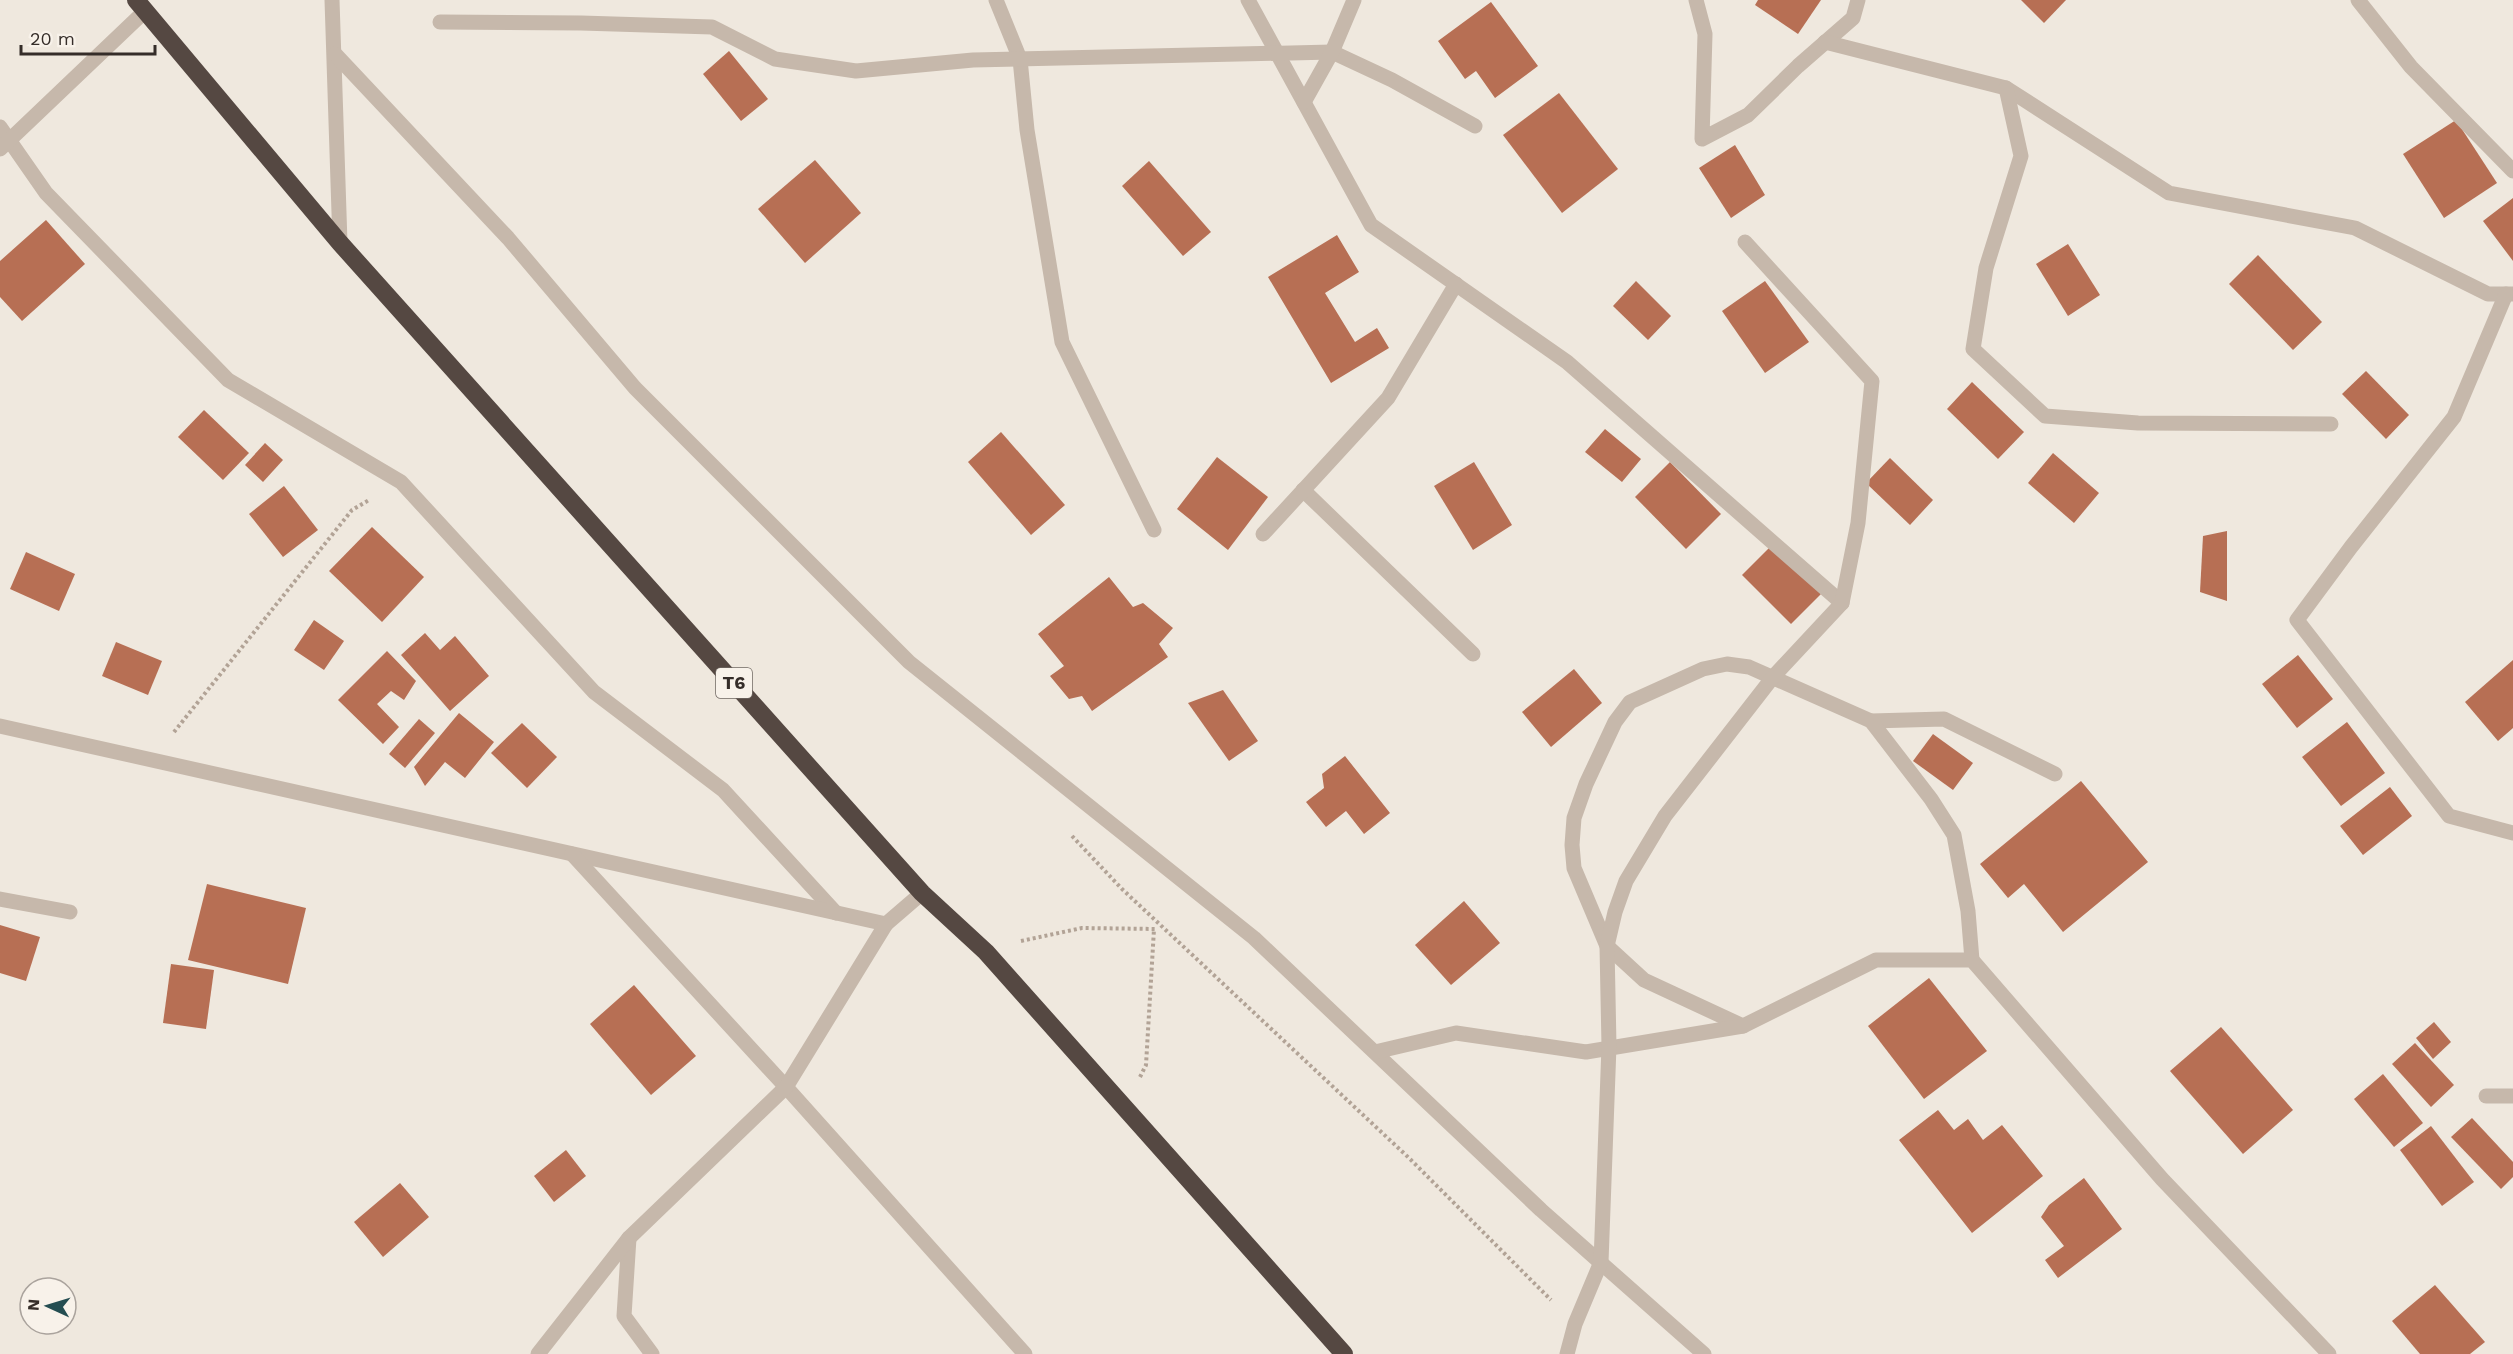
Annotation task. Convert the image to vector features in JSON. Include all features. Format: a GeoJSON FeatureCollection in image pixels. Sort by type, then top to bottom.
{"type":"FeatureCollection","features":[{"type":"Feature","properties":{"kind":"highway","name":"T6"},"geometry":{"type":"LineString","coordinates":[[140,5],[340,243],[922,892],[986,952],[1344,1354]]}},
{"type":"Feature","properties":{"kind":"street"},"geometry":{"type":"LineString","coordinates":[[332,0],[340,243]]}},
{"type":"Feature","properties":{"kind":"street"},"geometry":{"type":"LineString","coordinates":[[996,0],[1020,59],[1027,130],[1062,342],[1154,530]]}},
{"type":"Feature","properties":{"kind":"street"},"geometry":{"type":"LineString","coordinates":[[1248,0],[1371,225],[1567,362],[1842,603]]}},
{"type":"Feature","properties":{"kind":"street"},"geometry":{"type":"LineString","coordinates":[[1304,102],[1332,52],[1354,0]]}},
{"type":"Feature","properties":{"kind":"street"},"geometry":{"type":"LineString","coordinates":[[1696,0],[1705,34],[1702,139],[1748,115],[1853,18],[1858,0]]}},
{"type":"Feature","properties":{"kind":"street"},"geometry":{"type":"LineString","coordinates":[[2358,0],[2411,68],[2513,171]]}},
{"type":"Feature","properties":{"kind":"street"},"geometry":{"type":"LineString","coordinates":[[5,145],[140,5]]}},
{"type":"Feature","properties":{"kind":"street"},"geometry":{"type":"LineString","coordinates":[[440,22],[712,27],[775,59],[856,71],[1020,59],[1332,52],[1392,80],[1475,126]]}},
{"type":"Feature","properties":{"kind":"street"},"geometry":{"type":"LineString","coordinates":[[1825,42],[2006,88],[2169,193],[2355,228],[2488,294],[2509,294],[2454,417],[2351,547],[2297,620],[2449,816],[2513,833]]}},
{"type":"Feature","properties":{"kind":"street"},"geometry":{"type":"LineString","coordinates":[[335,54],[508,238],[635,388],[909,662],[1254,938],[1541,1209],[1704,1354]]}},
{"type":"Feature","properties":{"kind":"street"},"geometry":{"type":"LineString","coordinates":[[2006,88],[2021,156],[1986,268],[1973,349],[2045,416],[2138,423],[2331,424]]}},
{"type":"Feature","properties":{"kind":"street"},"geometry":{"type":"LineString","coordinates":[[0,127],[5,145],[45,193],[228,380],[401,482],[594,692],[723,790],[837,913]]}},
{"type":"Feature","properties":{"kind":"street"},"geometry":{"type":"LineString","coordinates":[[1567,1354],[1575,1324],[1601,1262],[1609,1046],[1607,946],[1626,881],[1665,816],[1773,677],[1842,603],[1858,523],[1872,381],[1745,242]]}},
{"type":"Feature","properties":{"kind":"street"},"geometry":{"type":"LineString","coordinates":[[1263,534],[1388,398],[1455,284]]}},
{"type":"Feature","properties":{"kind":"street"},"geometry":{"type":"LineString","coordinates":[[1303,490],[1473,654]]}},
{"type":"Feature","properties":{"kind":"street"},"geometry":{"type":"LineString","coordinates":[[1743,1026],[1644,980],[1607,946],[1574,868],[1572,845],[1574,818],[1586,784],[1615,722],[1630,702],[1703,669],[1738,665],[1773,677],[1871,720],[1944,719],[2055,774]]}},
{"type":"Feature","properties":{"kind":"street"},"geometry":{"type":"LineString","coordinates":[[1871,720],[1931,799],[1954,835],[1968,911],[1972,960],[2162,1179],[2329,1354]]}},
{"type":"Feature","properties":{"kind":"street"},"geometry":{"type":"LineString","coordinates":[[0,726],[886,924]]}},
{"type":"Feature","properties":{"kind":"street"},"geometry":{"type":"LineString","coordinates":[[572,854],[786,1087],[1024,1354]]}},
{"type":"Feature","properties":{"kind":"street"},"geometry":{"type":"LineString","coordinates":[[538,1354],[629,1238],[786,1087],[886,924],[922,892]]}},
{"type":"Feature","properties":{"kind":"street"},"geometry":{"type":"LineString","coordinates":[[0,899],[70,912]]}},
{"type":"Feature","properties":{"kind":"street"},"geometry":{"type":"LineString","coordinates":[[1375,1052],[1456,1033],[1586,1052],[1609,1046],[1743,1026],[1876,960],[1972,960]]}},
{"type":"Feature","properties":{"kind":"street"},"geometry":{"type":"LineString","coordinates":[[2486,1096],[2513,1096]]}},
{"type":"Feature","properties":{"kind":"street"},"geometry":{"type":"LineString","coordinates":[[629,1238],[624,1316],[652,1354]]}},
{"type":"Feature","properties":{"kind":"path"},"geometry":{"type":"LineString","coordinates":[[166,742],[352,510],[401,482]]}},
{"type":"Feature","properties":{"kind":"path"},"geometry":{"type":"LineString","coordinates":[[1064,828],[1122,889],[1408,1158],[1575,1324]]}},
{"type":"Feature","properties":{"kind":"path"},"geometry":{"type":"LineString","coordinates":[[986,952],[1036,937],[1082,928],[1155,929],[1162,927]]}},
{"type":"Feature","properties":{"kind":"path"},"geometry":{"type":"LineString","coordinates":[[1125,1106],[1146,1065],[1155,929]]}},
{"type":"Feature","properties":{"kind":"building"},"geometry":{"type":"Polygon","coordinates":[[[1758,0],[1821,0],[1798,34],[1755,5],[1758,0]]]}},
{"type":"Feature","properties":{"kind":"building"},"geometry":{"type":"Polygon","coordinates":[[[2021,0],[2066,0],[2044,23],[2021,0]]]}},
{"type":"Feature","properties":{"kind":"building"},"geometry":{"type":"Polygon","coordinates":[[[1491,2],[1538,66],[1495,98],[1476,71],[1465,79],[1438,41],[1491,2]]]}},
{"type":"Feature","properties":{"kind":"building"},"geometry":{"type":"Polygon","coordinates":[[[729,51],[768,99],[741,121],[703,74],[729,51]]]}},
{"type":"Feature","properties":{"kind":"building"},"geometry":{"type":"Polygon","coordinates":[[[1559,93],[1618,169],[1562,213],[1503,135],[1559,93]]]}},
{"type":"Feature","properties":{"kind":"building"},"geometry":{"type":"Polygon","coordinates":[[[2456,120],[2497,183],[2444,218],[2403,154],[2456,120]]]}},
{"type":"Feature","properties":{"kind":"building"},"geometry":{"type":"Polygon","coordinates":[[[1735,145],[1765,195],[1731,218],[1699,168],[1735,145]]]}},
{"type":"Feature","properties":{"kind":"building"},"geometry":{"type":"Polygon","coordinates":[[[815,160],[861,213],[805,263],[758,209],[815,160]]]}},
{"type":"Feature","properties":{"kind":"building"},"geometry":{"type":"Polygon","coordinates":[[[1149,161],[1211,232],[1183,256],[1122,186],[1149,161]]]}},
{"type":"Feature","properties":{"kind":"building"},"geometry":{"type":"Polygon","coordinates":[[[2513,198],[2513,261],[2483,221],[2513,198]]]}},
{"type":"Feature","properties":{"kind":"building"},"geometry":{"type":"Polygon","coordinates":[[[46,220],[85,264],[22,321],[0,297],[0,261],[46,220]]]}},
{"type":"Feature","properties":{"kind":"building"},"geometry":{"type":"Polygon","coordinates":[[[1337,235],[1359,272],[1325,293],[1355,342],[1377,328],[1389,348],[1331,383],[1268,277],[1337,235]]]}},
{"type":"Feature","properties":{"kind":"building"},"geometry":{"type":"Polygon","coordinates":[[[2068,244],[2100,295],[2068,316],[2036,264],[2068,244]]]}},
{"type":"Feature","properties":{"kind":"building"},"geometry":{"type":"Polygon","coordinates":[[[2258,255],[2322,322],[2293,350],[2229,284],[2258,255]]]}},
{"type":"Feature","properties":{"kind":"building"},"geometry":{"type":"Polygon","coordinates":[[[1636,281],[1671,316],[1648,340],[1613,306],[1636,281]]]}},
{"type":"Feature","properties":{"kind":"building"},"geometry":{"type":"Polygon","coordinates":[[[1765,281],[1809,342],[1765,373],[1722,311],[1765,281]]]}},
{"type":"Feature","properties":{"kind":"building"},"geometry":{"type":"Polygon","coordinates":[[[2366,371],[2409,415],[2386,439],[2342,394],[2366,371]]]}},
{"type":"Feature","properties":{"kind":"building"},"geometry":{"type":"Polygon","coordinates":[[[1972,382],[2024,432],[1998,459],[1947,409],[1972,382]]]}},
{"type":"Feature","properties":{"kind":"building"},"geometry":{"type":"Polygon","coordinates":[[[204,410],[249,453],[223,480],[178,437],[204,410]]]}},
{"type":"Feature","properties":{"kind":"building"},"geometry":{"type":"Polygon","coordinates":[[[1605,429],[1641,459],[1622,482],[1585,452],[1605,429]]]}},
{"type":"Feature","properties":{"kind":"building"},"geometry":{"type":"Polygon","coordinates":[[[1001,432],[1065,505],[1031,535],[968,462],[1001,432]]]}},
{"type":"Feature","properties":{"kind":"building"},"geometry":{"type":"Polygon","coordinates":[[[265,443],[283,460],[263,482],[245,465],[265,443]]]}},
{"type":"Feature","properties":{"kind":"building"},"geometry":{"type":"Polygon","coordinates":[[[2053,453],[2099,493],[2074,523],[2028,483],[2053,453]]]}},
{"type":"Feature","properties":{"kind":"building"},"geometry":{"type":"Polygon","coordinates":[[[1217,457],[1268,497],[1228,550],[1177,509],[1217,457]]]}},
{"type":"Feature","properties":{"kind":"building"},"geometry":{"type":"Polygon","coordinates":[[[1890,458],[1933,500],[1910,525],[1866,483],[1890,458]]]}},
{"type":"Feature","properties":{"kind":"building"},"geometry":{"type":"Polygon","coordinates":[[[1474,462],[1512,525],[1473,550],[1434,486],[1474,462]]]}},
{"type":"Feature","properties":{"kind":"building"},"geometry":{"type":"Polygon","coordinates":[[[1670,462],[1721,514],[1686,549],[1635,497],[1670,462]]]}},
{"type":"Feature","properties":{"kind":"building"},"geometry":{"type":"Polygon","coordinates":[[[284,486],[318,530],[283,557],[249,514],[284,486]]]}},
{"type":"Feature","properties":{"kind":"building"},"geometry":{"type":"Polygon","coordinates":[[[372,527],[424,577],[382,622],[329,571],[372,527]]]}},
{"type":"Feature","properties":{"kind":"building"},"geometry":{"type":"Polygon","coordinates":[[[2227,531],[2227,601],[2200,592],[2203,536],[2227,531]]]}},
{"type":"Feature","properties":{"kind":"building"},"geometry":{"type":"Polygon","coordinates":[[[1772,545],[1821,594],[1791,624],[1742,575],[1772,545]]]}},
{"type":"Feature","properties":{"kind":"building"},"geometry":{"type":"Polygon","coordinates":[[[26,552],[75,574],[59,611],[10,589],[26,552]]]}},
{"type":"Feature","properties":{"kind":"building"},"geometry":{"type":"Polygon","coordinates":[[[1109,577],[1133,607],[1143,603],[1173,628],[1159,644],[1168,657],[1092,711],[1082,696],[1069,699],[1050,676],[1064,666],[1038,634],[1109,577]]]}},
{"type":"Feature","properties":{"kind":"building"},"geometry":{"type":"Polygon","coordinates":[[[314,620],[344,641],[324,670],[294,650],[314,620]]]}},
{"type":"Feature","properties":{"kind":"building"},"geometry":{"type":"Polygon","coordinates":[[[425,633],[440,650],[455,636],[489,676],[450,711],[401,655],[425,633]]]}},
{"type":"Feature","properties":{"kind":"building"},"geometry":{"type":"Polygon","coordinates":[[[116,642],[162,661],[148,695],[102,676],[116,642]]]}},
{"type":"Feature","properties":{"kind":"building"},"geometry":{"type":"Polygon","coordinates":[[[387,651],[416,681],[404,700],[391,691],[377,704],[399,727],[383,744],[338,700],[387,651]]]}},
{"type":"Feature","properties":{"kind":"building"},"geometry":{"type":"Polygon","coordinates":[[[2298,655],[2333,699],[2297,728],[2262,684],[2298,655]]]}},
{"type":"Feature","properties":{"kind":"building"},"geometry":{"type":"Polygon","coordinates":[[[2513,660],[2513,728],[2498,741],[2465,702],[2513,660]]]}},
{"type":"Feature","properties":{"kind":"building"},"geometry":{"type":"Polygon","coordinates":[[[1574,669],[1602,703],[1551,747],[1522,712],[1574,669]]]}},
{"type":"Feature","properties":{"kind":"building"},"geometry":{"type":"Polygon","coordinates":[[[1223,690],[1258,741],[1229,761],[1188,703],[1223,690]]]}},
{"type":"Feature","properties":{"kind":"building"},"geometry":{"type":"Polygon","coordinates":[[[459,713],[494,742],[465,778],[445,762],[425,786],[414,767],[459,713]]]}},
{"type":"Feature","properties":{"kind":"building"},"geometry":{"type":"Polygon","coordinates":[[[419,719],[435,733],[405,768],[389,754],[419,719]]]}},
{"type":"Feature","properties":{"kind":"building"},"geometry":{"type":"Polygon","coordinates":[[[2347,722],[2385,773],[2341,806],[2302,757],[2347,722]]]}},
{"type":"Feature","properties":{"kind":"building"},"geometry":{"type":"Polygon","coordinates":[[[522,723],[557,757],[527,788],[491,753],[522,723]]]}},
{"type":"Feature","properties":{"kind":"building"},"geometry":{"type":"Polygon","coordinates":[[[1933,734],[1973,763],[1953,790],[1913,761],[1933,734]]]}},
{"type":"Feature","properties":{"kind":"building"},"geometry":{"type":"Polygon","coordinates":[[[1345,756],[1390,813],[1364,834],[1346,811],[1326,827],[1306,802],[1324,788],[1322,774],[1345,756]]]}},
{"type":"Feature","properties":{"kind":"building"},"geometry":{"type":"Polygon","coordinates":[[[2081,781],[2148,862],[2063,932],[2024,884],[2008,898],[1980,864],[2081,781]]]}},
{"type":"Feature","properties":{"kind":"building"},"geometry":{"type":"Polygon","coordinates":[[[2390,787],[2412,816],[2363,855],[2340,826],[2390,787]]]}},
{"type":"Feature","properties":{"kind":"building"},"geometry":{"type":"Polygon","coordinates":[[[207,884],[306,908],[288,984],[188,960],[207,884]]]}},
{"type":"Feature","properties":{"kind":"building"},"geometry":{"type":"Polygon","coordinates":[[[1464,901],[1500,943],[1451,985],[1415,945],[1464,901]]]}},
{"type":"Feature","properties":{"kind":"building"},"geometry":{"type":"Polygon","coordinates":[[[0,925],[40,937],[26,981],[0,973],[0,925]]]}},
{"type":"Feature","properties":{"kind":"building"},"geometry":{"type":"Polygon","coordinates":[[[171,964],[214,970],[206,1029],[163,1023],[171,964]]]}},
{"type":"Feature","properties":{"kind":"building"},"geometry":{"type":"Polygon","coordinates":[[[1929,978],[1987,1051],[1924,1099],[1868,1026],[1929,978]]]}},
{"type":"Feature","properties":{"kind":"building"},"geometry":{"type":"Polygon","coordinates":[[[634,985],[696,1056],[651,1095],[590,1024],[634,985]]]}},
{"type":"Feature","properties":{"kind":"building"},"geometry":{"type":"Polygon","coordinates":[[[2434,1022],[2451,1042],[2433,1059],[2416,1038],[2434,1022]]]}},
{"type":"Feature","properties":{"kind":"building"},"geometry":{"type":"Polygon","coordinates":[[[2221,1027],[2293,1110],[2243,1154],[2170,1071],[2221,1027]]]}},
{"type":"Feature","properties":{"kind":"building"},"geometry":{"type":"Polygon","coordinates":[[[2415,1043],[2454,1085],[2431,1107],[2392,1064],[2415,1043]]]}},
{"type":"Feature","properties":{"kind":"building"},"geometry":{"type":"Polygon","coordinates":[[[2383,1074],[2423,1123],[2394,1147],[2354,1099],[2383,1074]]]}},
{"type":"Feature","properties":{"kind":"building"},"geometry":{"type":"Polygon","coordinates":[[[1938,1110],[1954,1130],[1968,1119],[1983,1140],[2002,1125],[2043,1176],[1972,1233],[1899,1140],[1938,1110]]]}},
{"type":"Feature","properties":{"kind":"building"},"geometry":{"type":"Polygon","coordinates":[[[2472,1118],[2513,1162],[2513,1177],[2501,1189],[2451,1137],[2472,1118]]]}},
{"type":"Feature","properties":{"kind":"building"},"geometry":{"type":"Polygon","coordinates":[[[2431,1126],[2474,1182],[2442,1206],[2400,1150],[2431,1126]]]}},
{"type":"Feature","properties":{"kind":"building"},"geometry":{"type":"Polygon","coordinates":[[[566,1150],[586,1176],[554,1202],[534,1176],[566,1150]]]}},
{"type":"Feature","properties":{"kind":"building"},"geometry":{"type":"Polygon","coordinates":[[[2084,1178],[2122,1229],[2058,1278],[2045,1260],[2064,1246],[2041,1217],[2049,1205],[2084,1178]]]}},
{"type":"Feature","properties":{"kind":"building"},"geometry":{"type":"Polygon","coordinates":[[[400,1183],[429,1217],[383,1257],[354,1222],[400,1183]]]}},
{"type":"Feature","properties":{"kind":"building"},"geometry":{"type":"Polygon","coordinates":[[[2435,1285],[2485,1342],[2470,1354],[2420,1354],[2392,1321],[2435,1285]]]}}]}
